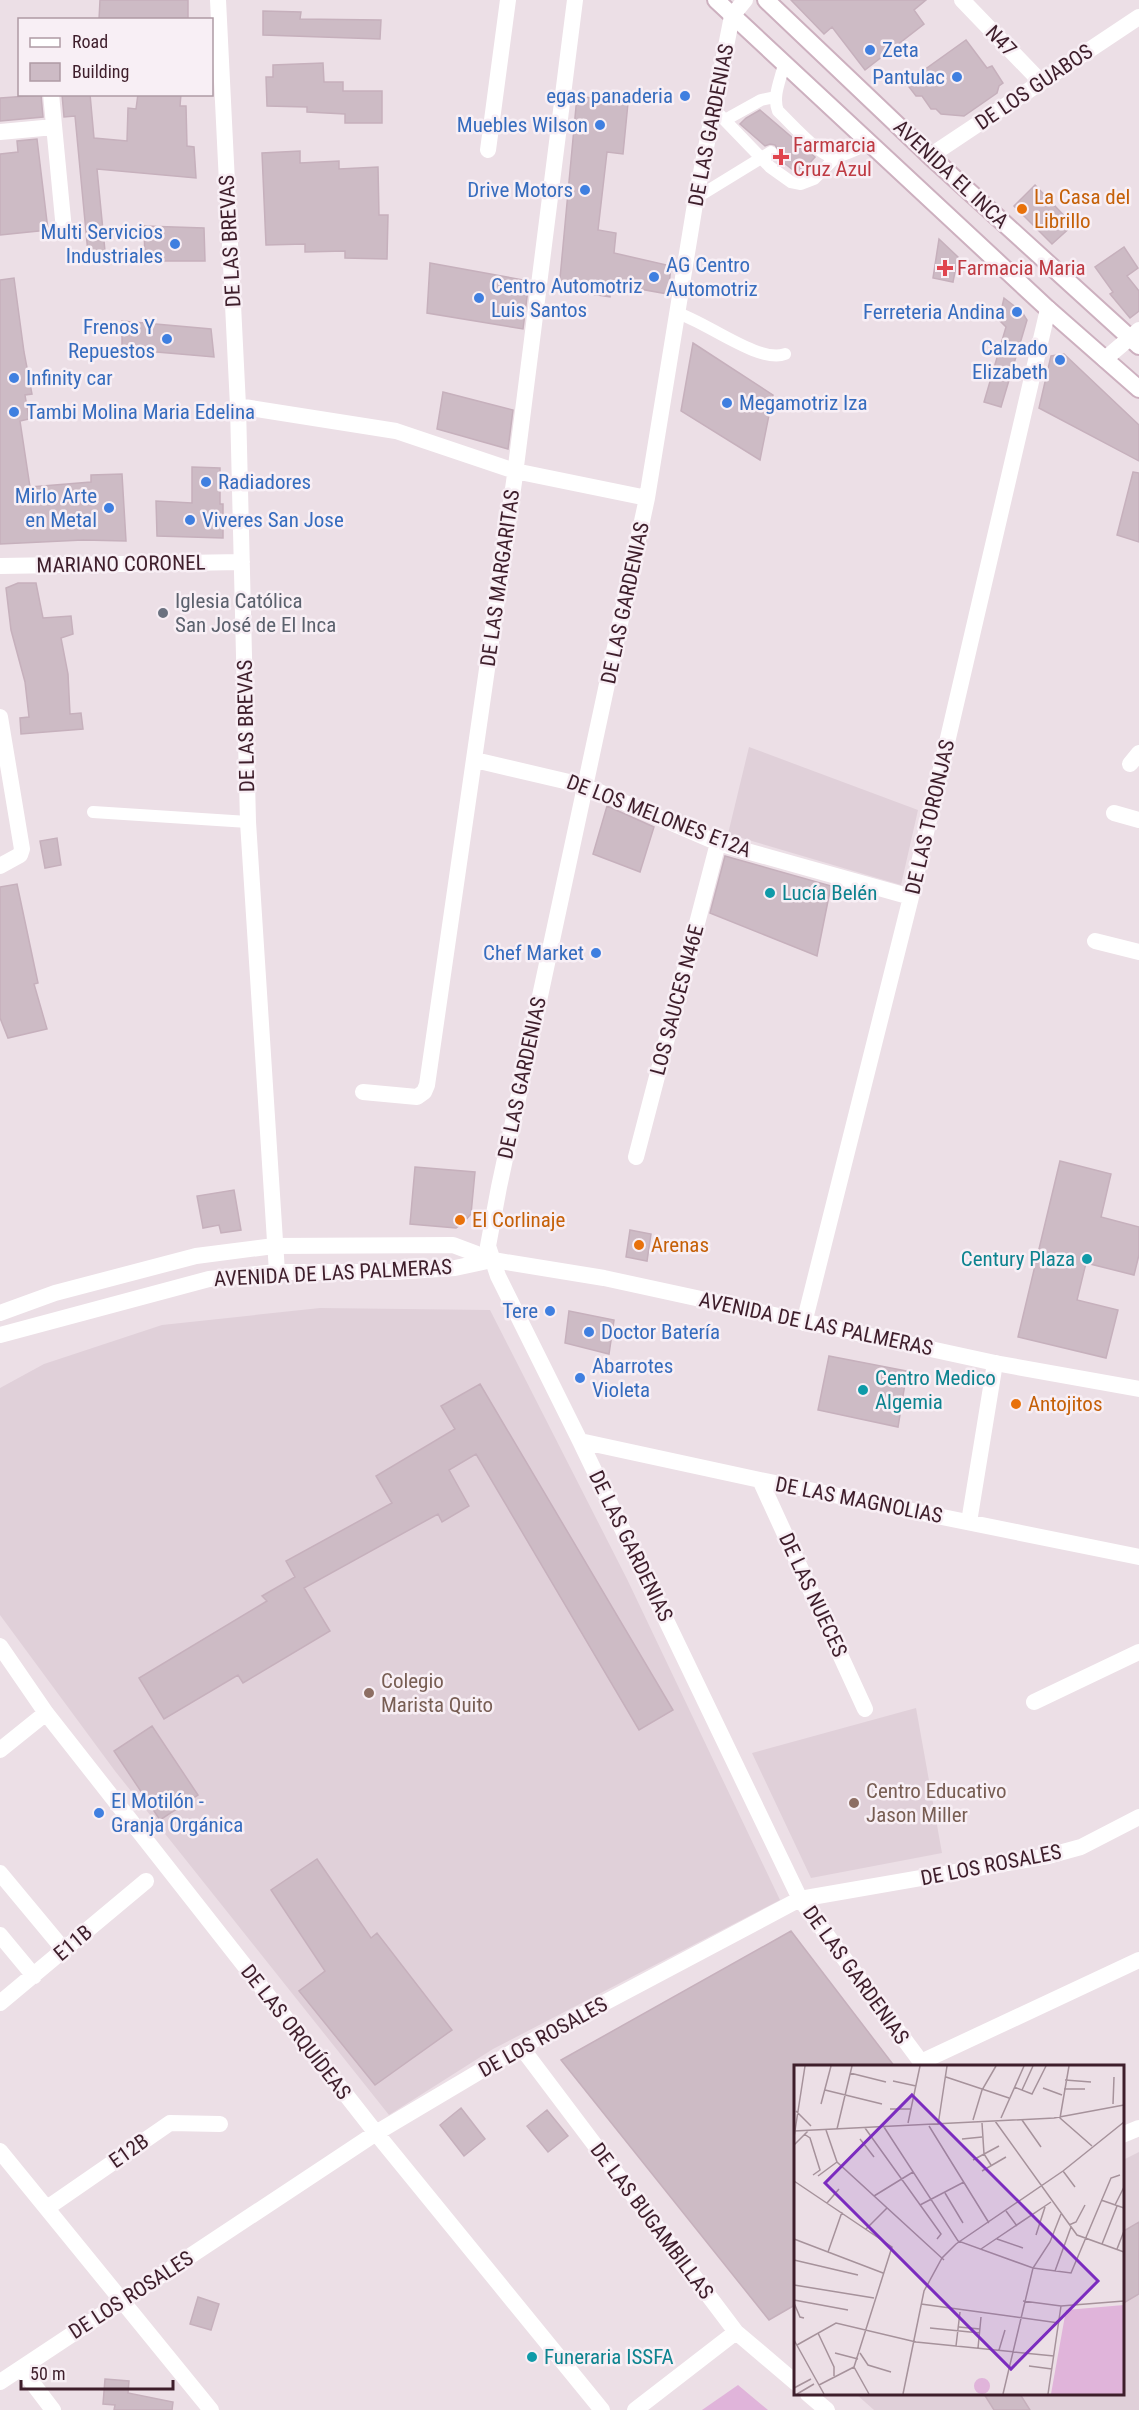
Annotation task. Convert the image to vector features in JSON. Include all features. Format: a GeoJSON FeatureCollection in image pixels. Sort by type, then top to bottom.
{"type":"FeatureCollection","features":[{"type":"Feature","properties":{"kind":"street","name":"DE LAS BREVAS"},"geometry":{"type":"LineString","coordinates":[[218,0],[238,406],[248,822],[277,1272]]}},
{"type":"Feature","properties":{"kind":"street"},"geometry":{"type":"LineString","coordinates":[[488,150],[508,0]]}},
{"type":"Feature","properties":{"kind":"street","name":"DE LAS MARGARITAS"},"geometry":{"type":"LineString","coordinates":[[363,1092],[417,1096],[424,1092],[475,760],[515,471],[575,0]]}},
{"type":"Feature","properties":{"kind":"street","name":"AVENIDA EL INCA"},"geometry":{"type":"LineString","coordinates":[[716,0],[1048,309],[1139,389]]}},
{"type":"Feature","properties":{"kind":"street","name":"DE LAS GARDENIAS"},"geometry":{"type":"LineString","coordinates":[[745,0],[732,16],[719,114],[696,198],[647,498],[488,1246],[498,1276],[580,1441],[800,1899],[922,2064]]}},
{"type":"Feature","properties":{"kind":"street","name":"AVENIDA EL INCA"},"geometry":{"type":"LineString","coordinates":[[766,0],[930,156],[1136,337]]}},
{"type":"Feature","properties":{"kind":"street","name":"N47"},"geometry":{"type":"LineString","coordinates":[[962,0],[1041,82]]}},
{"type":"Feature","properties":{"kind":"street","name":"DE LOS GUABOS"},"geometry":{"type":"LineString","coordinates":[[930,156],[1139,17]]}},
{"type":"Feature","properties":{"kind":"street"},"geometry":{"type":"LineString","coordinates":[[51,96],[64,230]]}},
{"type":"Feature","properties":{"kind":"street"},"geometry":{"type":"LineString","coordinates":[[0,132],[54,127]]}},
{"type":"Feature","properties":{"kind":"street","name":"DE LAS TORONJAS"},"geometry":{"type":"LineString","coordinates":[[804,1323],[911,897],[1048,309]]}},
{"type":"Feature","properties":{"kind":"street"},"geometry":{"type":"LineString","coordinates":[[1105,359],[1136,337]]}},
{"type":"Feature","properties":{"kind":"street"},"geometry":{"type":"LineString","coordinates":[[238,406],[396,431],[515,471],[647,498]]}},
{"type":"Feature","properties":{"kind":"street","name":"MARIANO CORONEL"},"geometry":{"type":"LineString","coordinates":[[0,566],[242,562]]}},
{"type":"Feature","properties":{"kind":"street"},"geometry":{"type":"LineString","coordinates":[[0,717],[22,849],[20,855],[0,866]]}},
{"type":"Feature","properties":{"kind":"street","name":"DE LOS MELONES E12A"},"geometry":{"type":"LineString","coordinates":[[475,760],[586,786],[718,843],[911,897]]}},
{"type":"Feature","properties":{"kind":"street"},"geometry":{"type":"LineString","coordinates":[[1114,813],[1139,820]]}},
{"type":"Feature","properties":{"kind":"street","name":"LOS SAUCES N46E"},"geometry":{"type":"LineString","coordinates":[[636,1157],[718,843]]}},
{"type":"Feature","properties":{"kind":"street"},"geometry":{"type":"LineString","coordinates":[[1095,941],[1139,952]]}},
{"type":"Feature","properties":{"kind":"street","name":"AVENIDA DE LAS PALMERAS"},"geometry":{"type":"LineString","coordinates":[[0,1313],[55,1293],[196,1256],[274,1246],[453,1245],[493,1260],[604,1278],[994,1363],[1139,1389]]}},
{"type":"Feature","properties":{"kind":"street","name":"AVENIDA DE LAS PALMERAS"},"geometry":{"type":"LineString","coordinates":[[0,1335],[209,1279],[277,1272],[393,1272],[455,1268],[493,1260]]}},
{"type":"Feature","properties":{"kind":"street"},"geometry":{"type":"LineString","coordinates":[[969,1522],[994,1363]]}},
{"type":"Feature","properties":{"kind":"street","name":"DE LAS MAGNOLIAS"},"geometry":{"type":"LineString","coordinates":[[580,1441],[1139,1557]]}},
{"type":"Feature","properties":{"kind":"street","name":"DE LAS NUECES"},"geometry":{"type":"LineString","coordinates":[[760,1480],[865,1709]]}},
{"type":"Feature","properties":{"kind":"street","name":"DE LAS ORQUÍDEAS"},"geometry":{"type":"LineString","coordinates":[[0,1646],[46,1713],[376,2133],[602,2410]]}},
{"type":"Feature","properties":{"kind":"street"},"geometry":{"type":"LineString","coordinates":[[1034,1702],[1139,1652]]}},
{"type":"Feature","properties":{"kind":"street"},"geometry":{"type":"LineString","coordinates":[[0,1750],[46,1713]]}},
{"type":"Feature","properties":{"kind":"street","name":"DE LOS ROSALES"},"geometry":{"type":"LineString","coordinates":[[0,2382],[376,2133],[521,2047],[800,1899],[1048,1856],[1081,1847],[1139,1817]]}},
{"type":"Feature","properties":{"kind":"street"},"geometry":{"type":"LineString","coordinates":[[0,1873],[64,1950]]}},
{"type":"Feature","properties":{"kind":"street","name":"E11B"},"geometry":{"type":"LineString","coordinates":[[0,2003],[146,1881]]}},
{"type":"Feature","properties":{"kind":"street"},"geometry":{"type":"LineString","coordinates":[[0,1935],[34,1976]]}},
{"type":"Feature","properties":{"kind":"street"},"geometry":{"type":"LineString","coordinates":[[922,2064],[1139,1960]]}},
{"type":"Feature","properties":{"kind":"street","name":"DE LAS BUGAMBILLAS"},"geometry":{"type":"LineString","coordinates":[[521,2047],[736,2332],[794,2382]]}},
{"type":"Feature","properties":{"kind":"street","name":"E12B"},"geometry":{"type":"LineString","coordinates":[[47,2208],[170,2123],[220,2124]]}},
{"type":"Feature","properties":{"kind":"street"},"geometry":{"type":"LineString","coordinates":[[1124,2133],[1139,2128]]}},
{"type":"Feature","properties":{"kind":"street"},"geometry":{"type":"LineString","coordinates":[[0,2151],[211,2410]]}},
{"type":"Feature","properties":{"kind":"street"},"geometry":{"type":"LineString","coordinates":[[634,2410],[736,2332]]}},
{"type":"Feature","properties":{"kind":"street"},"geometry":{"type":"LineString","coordinates":[[21,2368],[53,2410]]}},
{"type":"Feature","properties":{"kind":"street"},"geometry":{"type":"LineString","coordinates":[[809,2395],[827,2410]]}},
{"type":"Feature","properties":{"kind":"lane"},"geometry":{"type":"LineString","coordinates":[[784,64],[775,97],[778,111],[798,135],[828,156],[836,157]]}},
{"type":"Feature","properties":{"kind":"lane"},"geometry":{"type":"LineString","coordinates":[[719,114],[775,97]]}},
{"type":"Feature","properties":{"kind":"lane"},"geometry":{"type":"LineString","coordinates":[[719,114],[767,154],[783,178],[801,184],[814,179],[836,157],[870,143]]}},
{"type":"Feature","properties":{"kind":"lane"},"geometry":{"type":"LineString","coordinates":[[696,198],[767,154]]}},
{"type":"Feature","properties":{"kind":"lane"},"geometry":{"type":"LineString","coordinates":[[677,313],[691,317],[727,338],[762,353],[777,357],[785,354]]}},
{"type":"Feature","properties":{"kind":"lane"},"geometry":{"type":"LineString","coordinates":[[93,812],[248,822]]}},
{"type":"Feature","properties":{"kind":"shaded area"},"geometry":{"type":"Polygon","coordinates":[[[749,747],[918,810],[901,885],[728,834],[749,747]]]}},
{"type":"Feature","properties":{"kind":"shaded area","name":"Colegio Marista Quito"},"geometry":{"type":"Polygon","coordinates":[[[320,1308],[490,1310],[627,1579],[780,1900],[493,2049],[389,2115],[115,1771],[0,1615],[0,1388],[44,1364],[162,1325],[320,1308]]]}},
{"type":"Feature","properties":{"kind":"shaded area","name":"Centro Educativo Jason Miller"},"geometry":{"type":"Polygon","coordinates":[[[916,1708],[942,1853],[811,1878],[752,1753],[916,1708]]]}},
{"type":"Feature","properties":{"kind":"shaded area"},"geometry":{"type":"Polygon","coordinates":[[[1139,2152],[1139,2410],[874,2410],[857,2395],[1124,2395],[1124,2160],[1139,2152]]]}},
{"type":"Feature","properties":{"kind":"shaded area"},"geometry":{"type":"Polygon","coordinates":[[[738,2385],[768,2410],[702,2410],[738,2385]]]}},
{"type":"Feature","properties":{"kind":"building"},"geometry":{"type":"Polygon","coordinates":[[[100,0],[188,0],[188,18],[99,18],[100,0]]]}},
{"type":"Feature","properties":{"kind":"building","name":"Zeta"},"geometry":{"type":"Polygon","coordinates":[[[791,0],[926,0],[914,10],[924,24],[865,70],[832,27],[824,34],[791,0]]]}},
{"type":"Feature","properties":{"kind":"building"},"geometry":{"type":"Polygon","coordinates":[[[263,11],[301,12],[300,19],[381,20],[380,39],[263,35],[263,11]]]}},
{"type":"Feature","properties":{"kind":"building","name":"Pantulac"},"geometry":{"type":"Polygon","coordinates":[[[966,40],[987,68],[992,66],[1003,83],[999,86],[997,93],[964,116],[941,114],[936,109],[931,109],[922,96],[916,96],[906,83],[966,40]]]}},
{"type":"Feature","properties":{"kind":"building"},"geometry":{"type":"Polygon","coordinates":[[[323,63],[324,82],[343,82],[343,91],[382,91],[382,123],[345,123],[345,114],[307,112],[307,107],[267,106],[266,77],[273,77],[273,65],[323,63]]]}},
{"type":"Feature","properties":{"kind":"building"},"geometry":{"type":"Polygon","coordinates":[[[41,96],[43,117],[0,121],[0,98],[41,96]]]}},
{"type":"Feature","properties":{"kind":"building"},"geometry":{"type":"Polygon","coordinates":[[[62,96],[90,96],[94,138],[127,141],[128,108],[136,109],[138,96],[181,96],[180,106],[186,106],[187,146],[194,147],[196,178],[97,169],[105,251],[88,253],[75,116],[64,117],[62,96]]]}},
{"type":"Feature","properties":{"kind":"building"},"geometry":{"type":"Polygon","coordinates":[[[577,96],[628,103],[623,154],[607,152],[598,230],[616,233],[614,253],[671,266],[668,294],[611,284],[610,297],[559,289],[577,96]]]}},
{"type":"Feature","properties":{"kind":"building"},"geometry":{"type":"Polygon","coordinates":[[[760,110],[815,157],[799,175],[777,157],[779,151],[775,145],[765,146],[740,124],[760,110]]]}},
{"type":"Feature","properties":{"kind":"building"},"geometry":{"type":"Polygon","coordinates":[[[37,139],[48,230],[0,235],[0,154],[18,152],[17,141],[37,139]]]}},
{"type":"Feature","properties":{"kind":"building"},"geometry":{"type":"Polygon","coordinates":[[[300,151],[300,163],[339,161],[339,169],[378,167],[379,215],[388,215],[387,259],[345,258],[345,251],[305,252],[305,244],[266,245],[262,153],[300,151]]]}},
{"type":"Feature","properties":{"kind":"building"},"geometry":{"type":"Polygon","coordinates":[[[1035,185],[1073,225],[1052,244],[1014,206],[1035,185]]]}},
{"type":"Feature","properties":{"kind":"building","name":"Multi Servicios Industriales"},"geometry":{"type":"Polygon","coordinates":[[[144,226],[204,228],[205,261],[145,261],[144,226]]]}},
{"type":"Feature","properties":{"kind":"building","name":"Farmacia Maria"},"geometry":{"type":"Polygon","coordinates":[[[939,239],[958,257],[953,282],[933,278],[939,239]]]}},
{"type":"Feature","properties":{"kind":"building"},"geometry":{"type":"Polygon","coordinates":[[[1124,247],[1138,268],[1127,276],[1139,291],[1139,311],[1130,318],[1110,294],[1113,292],[1095,267],[1124,247]]]}},
{"type":"Feature","properties":{"kind":"building","name":"Centro Automotriz Luis Santos"},"geometry":{"type":"Polygon","coordinates":[[[430,263],[529,281],[523,329],[427,313],[430,263]]]}},
{"type":"Feature","properties":{"kind":"building"},"geometry":{"type":"Polygon","coordinates":[[[14,278],[32,394],[25,395],[29,419],[20,421],[30,487],[91,482],[91,475],[122,474],[126,541],[83,540],[0,544],[0,280],[14,278]]]}},
{"type":"Feature","properties":{"kind":"building"},"geometry":{"type":"Polygon","coordinates":[[[1004,298],[1022,312],[1027,320],[1001,407],[984,402],[1006,327],[999,320],[1004,298]]]}},
{"type":"Feature","properties":{"kind":"building","name":"Frenos Y Repuestos"},"geometry":{"type":"Polygon","coordinates":[[[122,321],[211,329],[214,357],[122,349],[122,321]]]}},
{"type":"Feature","properties":{"kind":"building","name":"Megamotriz Iza"},"geometry":{"type":"Polygon","coordinates":[[[693,343],[773,395],[760,460],[681,411],[693,343]]]}},
{"type":"Feature","properties":{"kind":"building"},"geometry":{"type":"Polygon","coordinates":[[[1064,354],[1139,425],[1139,461],[1039,408],[1051,356],[1064,354]]]}},
{"type":"Feature","properties":{"kind":"building"},"geometry":{"type":"Polygon","coordinates":[[[443,392],[513,410],[508,449],[437,429],[443,392]]]}},
{"type":"Feature","properties":{"kind":"building","name":"Viveres San Jose"},"geometry":{"type":"Polygon","coordinates":[[[192,467],[220,468],[223,538],[157,536],[156,501],[192,503],[192,467]]]}},
{"type":"Feature","properties":{"kind":"building"},"geometry":{"type":"Polygon","coordinates":[[[1133,472],[1139,473],[1139,542],[1117,535],[1133,472]]]}},
{"type":"Feature","properties":{"kind":"building"},"geometry":{"type":"Polygon","coordinates":[[[18,583],[36,583],[43,618],[71,616],[73,634],[61,638],[68,674],[70,714],[81,713],[83,729],[21,734],[20,718],[29,717],[25,682],[11,630],[6,588],[18,583]]]}},
{"type":"Feature","properties":{"kind":"building"},"geometry":{"type":"Polygon","coordinates":[[[607,806],[654,827],[640,872],[593,854],[607,806]]]}},
{"type":"Feature","properties":{"kind":"building"},"geometry":{"type":"Polygon","coordinates":[[[57,838],[61,865],[45,868],[40,841],[57,838]]]}},
{"type":"Feature","properties":{"kind":"building","name":"Lucía Belén"},"geometry":{"type":"Polygon","coordinates":[[[725,856],[831,886],[817,956],[710,913],[725,856]]]}},
{"type":"Feature","properties":{"kind":"building"},"geometry":{"type":"Polygon","coordinates":[[[17,884],[38,983],[34,984],[47,1029],[8,1038],[0,1018],[0,887],[17,884]]]}},
{"type":"Feature","properties":{"kind":"building","name":"Century Plaza"},"geometry":{"type":"Polygon","coordinates":[[[1060,1161],[1111,1174],[1101,1217],[1139,1227],[1139,1255],[1134,1275],[1086,1263],[1077,1300],[1118,1310],[1106,1358],[1018,1337],[1060,1161]]]}},
{"type":"Feature","properties":{"kind":"building"},"geometry":{"type":"Polygon","coordinates":[[[415,1167],[475,1172],[471,1214],[463,1223],[456,1228],[410,1224],[415,1167]]]}},
{"type":"Feature","properties":{"kind":"building"},"geometry":{"type":"Polygon","coordinates":[[[234,1190],[241,1230],[221,1233],[219,1225],[203,1228],[197,1196],[234,1190]]]}},
{"type":"Feature","properties":{"kind":"building","name":"Arenas"},"geometry":{"type":"Polygon","coordinates":[[[630,1230],[651,1234],[647,1261],[626,1257],[630,1230]]]}},
{"type":"Feature","properties":{"kind":"building","name":"Doctor Batería"},"geometry":{"type":"Polygon","coordinates":[[[569,1311],[614,1320],[609,1354],[565,1343],[569,1311]]]}},
{"type":"Feature","properties":{"kind":"building","name":"Centro Medico Algemia"},"geometry":{"type":"Polygon","coordinates":[[[829,1356],[907,1371],[898,1427],[818,1410],[829,1356]]]}},
{"type":"Feature","properties":{"kind":"building"},"geometry":{"type":"Polygon","coordinates":[[[480,1384],[673,1710],[639,1730],[476,1454],[449,1470],[469,1506],[442,1522],[438,1514],[304,1588],[330,1631],[243,1683],[238,1675],[164,1719],[139,1678],[267,1601],[262,1596],[295,1577],[286,1561],[392,1503],[376,1476],[455,1429],[441,1406],[480,1384]]]}},
{"type":"Feature","properties":{"kind":"building"},"geometry":{"type":"Polygon","coordinates":[[[152,1726],[198,1795],[160,1820],[114,1751],[152,1726]]]}},
{"type":"Feature","properties":{"kind":"building"},"geometry":{"type":"Polygon","coordinates":[[[317,1859],[371,1938],[377,1933],[452,2030],[375,2085],[299,1991],[325,1971],[271,1890],[317,1859]]]}},
{"type":"Feature","properties":{"kind":"building"},"geometry":{"type":"Polygon","coordinates":[[[791,1931],[893,2065],[794,2065],[794,2306],[769,2320],[561,2060],[791,1931]]]}},
{"type":"Feature","properties":{"kind":"building"},"geometry":{"type":"Polygon","coordinates":[[[461,2108],[485,2139],[464,2156],[440,2125],[461,2108]]]}},
{"type":"Feature","properties":{"kind":"building"},"geometry":{"type":"Polygon","coordinates":[[[547,2110],[568,2136],[548,2152],[527,2126],[547,2110]]]}},
{"type":"Feature","properties":{"kind":"building"},"geometry":{"type":"Polygon","coordinates":[[[1139,2222],[1139,2294],[1124,2303],[1124,2231],[1139,2222]]]}},
{"type":"Feature","properties":{"kind":"building"},"geometry":{"type":"Polygon","coordinates":[[[198,2297],[219,2304],[211,2330],[190,2324],[198,2297]]]}},
{"type":"Feature","properties":{"kind":"building"},"geometry":{"type":"Polygon","coordinates":[[[105,2379],[129,2381],[128,2393],[173,2402],[172,2410],[114,2410],[115,2405],[103,2404],[105,2379]]]}},
{"type":"Feature","properties":{"kind":"building"},"geometry":{"type":"Polygon","coordinates":[[[985,2395],[1021,2395],[1030,2410],[994,2410],[985,2395]]]}},
{"type":"Feature","properties":{"kind":"place","name":"Zeta"},"geometry":{"type":"Point","coordinates":[870,50]}},
{"type":"Feature","properties":{"kind":"place","name":"Pantulac"},"geometry":{"type":"Point","coordinates":[957,77]}},
{"type":"Feature","properties":{"kind":"place","name":"egas panaderia"},"geometry":{"type":"Point","coordinates":[685,96]}},
{"type":"Feature","properties":{"kind":"place","name":"Muebles Wilson"},"geometry":{"type":"Point","coordinates":[600,125]}},
{"type":"Feature","properties":{"kind":"place","name":"Farmarcia Cruz Azul"},"geometry":{"type":"Point","coordinates":[781,157]}},
{"type":"Feature","properties":{"kind":"place","name":"Drive Motors"},"geometry":{"type":"Point","coordinates":[585,190]}},
{"type":"Feature","properties":{"kind":"place","name":"La Casa del Librillo"},"geometry":{"type":"Point","coordinates":[1022,209]}},
{"type":"Feature","properties":{"kind":"place","name":"Multi Servicios Industriales"},"geometry":{"type":"Point","coordinates":[175,244]}},
{"type":"Feature","properties":{"kind":"place","name":"Farmacia Maria"},"geometry":{"type":"Point","coordinates":[945,268]}},
{"type":"Feature","properties":{"kind":"place","name":"AG Centro Automotriz"},"geometry":{"type":"Point","coordinates":[654,277]}},
{"type":"Feature","properties":{"kind":"place","name":"Centro Automotriz Luis Santos"},"geometry":{"type":"Point","coordinates":[479,298]}},
{"type":"Feature","properties":{"kind":"place","name":"Ferreteria Andina"},"geometry":{"type":"Point","coordinates":[1017,312]}},
{"type":"Feature","properties":{"kind":"place","name":"Frenos Y Repuestos"},"geometry":{"type":"Point","coordinates":[167,339]}},
{"type":"Feature","properties":{"kind":"place","name":"Calzado Elizabeth"},"geometry":{"type":"Point","coordinates":[1060,360]}},
{"type":"Feature","properties":{"kind":"place","name":"Infinity car"},"geometry":{"type":"Point","coordinates":[14,378]}},
{"type":"Feature","properties":{"kind":"place","name":"Megamotriz Iza"},"geometry":{"type":"Point","coordinates":[727,403]}},
{"type":"Feature","properties":{"kind":"place","name":"Tambi Molina Maria Edelina"},"geometry":{"type":"Point","coordinates":[14,412]}},
{"type":"Feature","properties":{"kind":"place","name":"Radiadores"},"geometry":{"type":"Point","coordinates":[206,482]}},
{"type":"Feature","properties":{"kind":"place","name":"Mirlo Arte en Metal"},"geometry":{"type":"Point","coordinates":[109,508]}},
{"type":"Feature","properties":{"kind":"place","name":"Viveres San Jose"},"geometry":{"type":"Point","coordinates":[190,520]}},
{"type":"Feature","properties":{"kind":"place","name":"Iglesia Católica San José de El Inca"},"geometry":{"type":"Point","coordinates":[163,613]}},
{"type":"Feature","properties":{"kind":"place","name":"Lucía Belén"},"geometry":{"type":"Point","coordinates":[770,893]}},
{"type":"Feature","properties":{"kind":"place","name":"Chef Market"},"geometry":{"type":"Point","coordinates":[596,953]}},
{"type":"Feature","properties":{"kind":"place","name":"El Corlinaje"},"geometry":{"type":"Point","coordinates":[460,1220]}},
{"type":"Feature","properties":{"kind":"place","name":"Arenas"},"geometry":{"type":"Point","coordinates":[639,1245]}},
{"type":"Feature","properties":{"kind":"place","name":"Century Plaza"},"geometry":{"type":"Point","coordinates":[1087,1259]}},
{"type":"Feature","properties":{"kind":"place","name":"Tere"},"geometry":{"type":"Point","coordinates":[550,1311]}},
{"type":"Feature","properties":{"kind":"place","name":"Doctor Batería"},"geometry":{"type":"Point","coordinates":[589,1332]}},
{"type":"Feature","properties":{"kind":"place","name":"Abarrotes Violeta"},"geometry":{"type":"Point","coordinates":[580,1378]}},
{"type":"Feature","properties":{"kind":"place","name":"Centro Medico Algemia"},"geometry":{"type":"Point","coordinates":[863,1390]}},
{"type":"Feature","properties":{"kind":"place","name":"Antojitos"},"geometry":{"type":"Point","coordinates":[1016,1404]}},
{"type":"Feature","properties":{"kind":"place","name":"Colegio Marista Quito"},"geometry":{"type":"Point","coordinates":[369,1693]}},
{"type":"Feature","properties":{"kind":"place","name":"Centro Educativo Jason Miller"},"geometry":{"type":"Point","coordinates":[854,1803]}},
{"type":"Feature","properties":{"kind":"place","name":"El Motilón - Granja Orgánica"},"geometry":{"type":"Point","coordinates":[99,1813]}},
{"type":"Feature","properties":{"kind":"place","name":"Funeraria ISSFA"},"geometry":{"type":"Point","coordinates":[532,2357]}}]}
